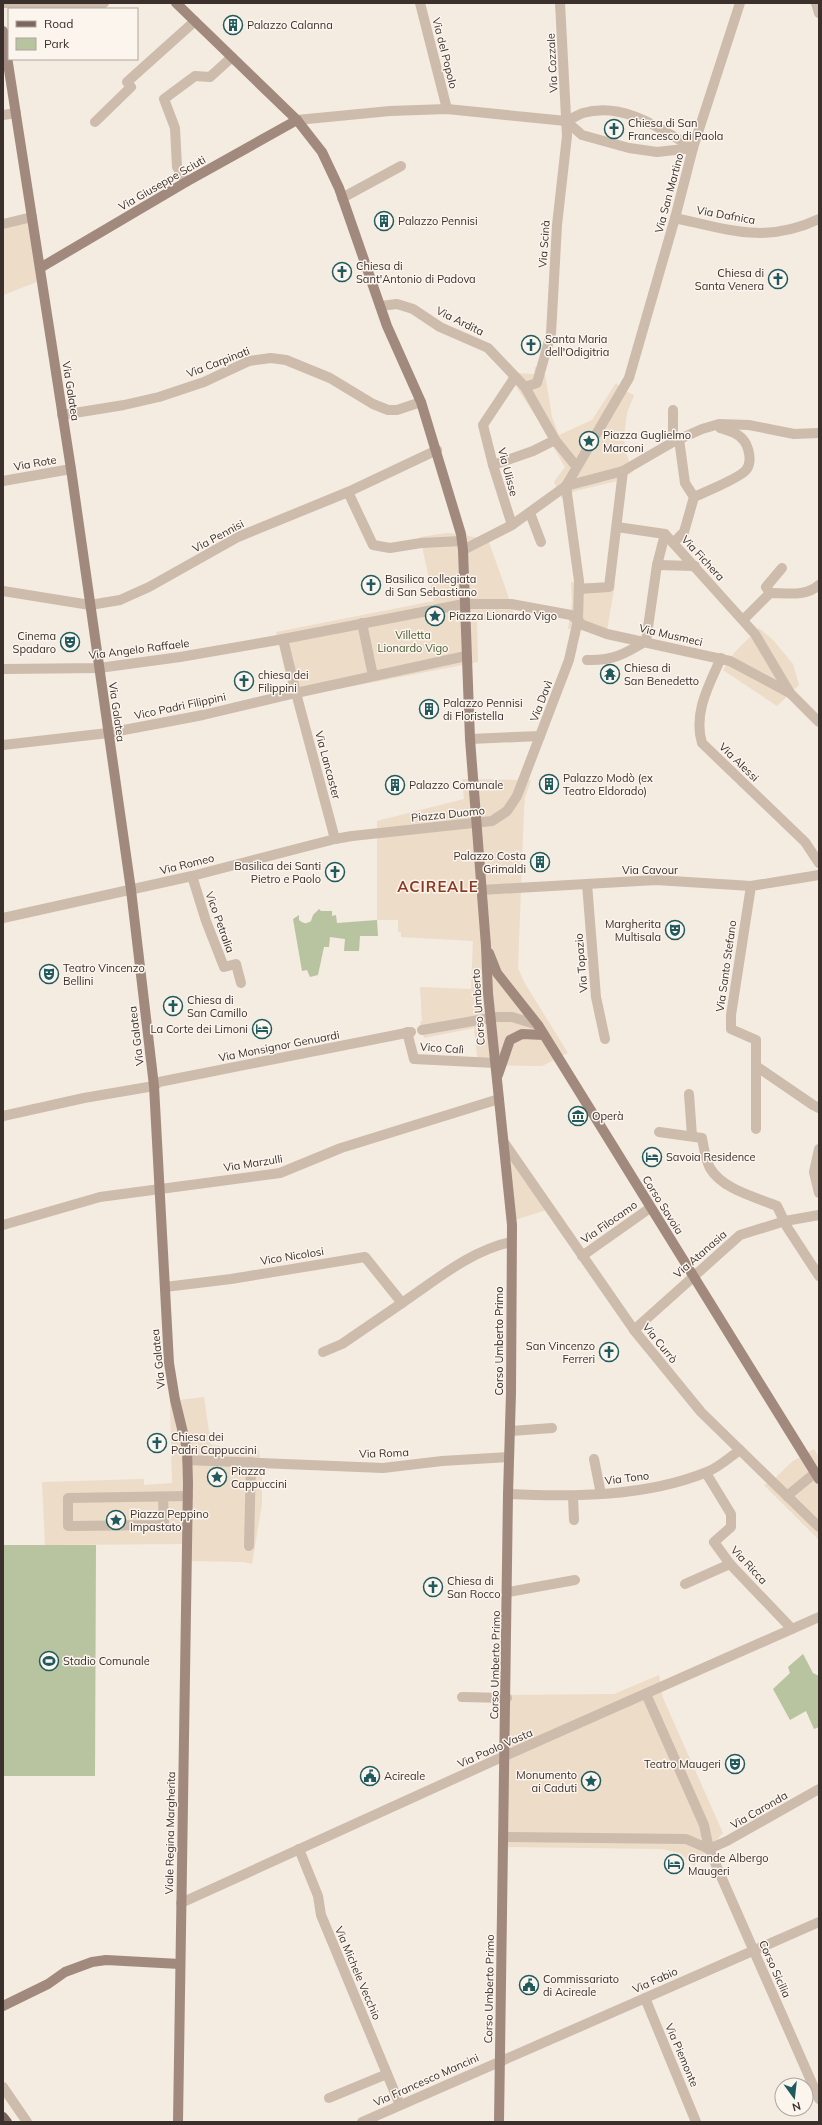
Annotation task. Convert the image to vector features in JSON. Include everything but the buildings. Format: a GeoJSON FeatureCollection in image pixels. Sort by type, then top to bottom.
{"type":"FeatureCollection","features":[{"type":"Feature","properties":{"kind":"main road"},"geometry":{"type":"LineString","coordinates":[[3,2117],[7,2122]]}},
{"type":"Feature","properties":{"kind":"street"},"geometry":{"type":"LineString","coordinates":[[4,3],[92,6],[104,3]]}},
{"type":"Feature","properties":{"kind":"street"},"geometry":{"type":"LineString","coordinates":[[176,3],[297,120],[322,152],[342,198],[387,326],[421,402],[437,450],[462,542],[467,660]]}},
{"type":"Feature","properties":{"kind":"street","name":"Via del Popolo"},"geometry":{"type":"LineString","coordinates":[[420,3],[447,109]]}},
{"type":"Feature","properties":{"kind":"street","name":"Via Cozzale"},"geometry":{"type":"LineString","coordinates":[[560,3],[566,121]]}},
{"type":"Feature","properties":{"kind":"street","name":"Via San Martino"},"geometry":{"type":"LineString","coordinates":[[563,491],[576,466],[629,378],[675,218],[693,148],[740,3]]}},
{"type":"Feature","properties":{"kind":"street"},"geometry":{"type":"LineString","coordinates":[[816,3],[819,13]]}},
{"type":"Feature","properties":{"kind":"street"},"geometry":{"type":"LineString","coordinates":[[95,122],[131,87],[127,82],[195,21]]}},
{"type":"Feature","properties":{"kind":"street","name":"Via Galatea"},"geometry":{"type":"LineString","coordinates":[[3,31],[71,469],[130,890],[154,1086],[169,1363],[175,1400],[187,1449],[187,1460]]}},
{"type":"Feature","properties":{"kind":"street"},"geometry":{"type":"LineString","coordinates":[[186,182],[177,168],[176,128],[164,98],[195,76],[210,77],[232,57]]}},
{"type":"Feature","properties":{"kind":"street"},"geometry":{"type":"LineString","coordinates":[[297,120],[390,111],[447,109],[566,121],[583,113],[600,111],[617,112],[633,115],[693,148]]}},
{"type":"Feature","properties":{"kind":"street"},"geometry":{"type":"LineString","coordinates":[[3,115],[16,113]]}},
{"type":"Feature","properties":{"kind":"street","name":"Via Giuseppe Sciuti"},"geometry":{"type":"LineString","coordinates":[[40,268],[186,182],[297,120]]}},
{"type":"Feature","properties":{"kind":"street"},"geometry":{"type":"LineString","coordinates":[[566,121],[582,135],[629,148],[657,152],[693,148]]}},
{"type":"Feature","properties":{"kind":"street","name":"Via Scinà"},"geometry":{"type":"LineString","coordinates":[[525,387],[537,383],[540,367],[551,334],[557,225],[567,136],[566,121]]}},
{"type":"Feature","properties":{"kind":"street"},"geometry":{"type":"LineString","coordinates":[[342,198],[401,166]]}},
{"type":"Feature","properties":{"kind":"street"},"geometry":{"type":"LineString","coordinates":[[3,224],[32,217]]}},
{"type":"Feature","properties":{"kind":"street","name":"Via Dafnica"},"geometry":{"type":"LineString","coordinates":[[675,218],[745,233],[775,233],[798,229],[819,220]]}},
{"type":"Feature","properties":{"kind":"street","name":"Via Ardita"},"geometry":{"type":"LineString","coordinates":[[380,306],[397,304],[413,309],[440,327],[488,348],[513,378],[525,387],[555,440],[576,466]]}},
{"type":"Feature","properties":{"kind":"street","name":"Via Carpinati"},"geometry":{"type":"LineString","coordinates":[[62,415],[124,405],[160,397],[204,382],[249,361],[271,358],[286,360],[330,378],[373,404],[388,410],[397,410],[421,402]]}},
{"type":"Feature","properties":{"kind":"street","name":"Via Ulisse"},"geometry":{"type":"LineString","coordinates":[[512,525],[493,465],[484,425],[513,378]]}},
{"type":"Feature","properties":{"kind":"street"},"geometry":{"type":"LineString","coordinates":[[673,410],[676,441],[685,483],[694,497]]}},
{"type":"Feature","properties":{"kind":"street"},"geometry":{"type":"LineString","coordinates":[[348,492],[373,545],[390,548],[421,543],[462,542],[488,539],[563,491],[626,472],[676,441],[713,426],[749,425],[794,434],[819,433]]}},
{"type":"Feature","properties":{"kind":"street"},"geometry":{"type":"LineString","coordinates":[[673,543],[684,532],[694,497],[740,475],[749,466],[749,450],[741,437],[731,431],[713,426]]}},
{"type":"Feature","properties":{"kind":"street"},"geometry":{"type":"LineString","coordinates":[[493,465],[533,452],[555,440]]}},
{"type":"Feature","properties":{"kind":"street","name":"Via Pennisi"},"geometry":{"type":"LineString","coordinates":[[3,591],[90,605],[120,600],[149,587],[238,537],[348,492],[437,450]]}},
{"type":"Feature","properties":{"kind":"street","name":"Via Rote"},"geometry":{"type":"LineString","coordinates":[[3,481],[71,469]]}},
{"type":"Feature","properties":{"kind":"street"},"geometry":{"type":"LineString","coordinates":[[563,491],[579,585],[609,587],[626,472]]}},
{"type":"Feature","properties":{"kind":"street"},"geometry":{"type":"LineString","coordinates":[[530,513],[541,542]]}},
{"type":"Feature","properties":{"kind":"street","name":"Via Fichera"},"geometry":{"type":"LineString","coordinates":[[618,526],[665,534],[755,634],[790,694]]}},
{"type":"Feature","properties":{"kind":"street"},"geometry":{"type":"LineString","coordinates":[[587,660],[606,660],[629,651],[646,641],[657,565],[665,534]]}},
{"type":"Feature","properties":{"kind":"street"},"geometry":{"type":"LineString","coordinates":[[657,565],[695,566]]}},
{"type":"Feature","properties":{"kind":"street"},"geometry":{"type":"LineString","coordinates":[[770,593],[766,587],[782,568]]}},
{"type":"Feature","properties":{"kind":"street","name":"Via Davì"},"geometry":{"type":"LineString","coordinates":[[524,780],[569,660],[579,585]]}},
{"type":"Feature","properties":{"kind":"street"},"geometry":{"type":"LineString","coordinates":[[743,620],[770,593],[800,594],[812,591],[819,585]]}},
{"type":"Feature","properties":{"kind":"street","name":"Via Angelo Raffaele"},"geometry":{"type":"LineString","coordinates":[[3,669],[99,668],[180,657],[464,604],[511,604],[575,621]]}},
{"type":"Feature","properties":{"kind":"street","name":"Via Musmeci"},"geometry":{"type":"LineString","coordinates":[[575,621],[607,634],[646,641],[725,660],[790,694]]}},
{"type":"Feature","properties":{"kind":"street"},"geometry":{"type":"LineString","coordinates":[[362,623],[373,676]]}},
{"type":"Feature","properties":{"kind":"street","name":"Via Lancaster"},"geometry":{"type":"LineString","coordinates":[[280,639],[335,839]]}},
{"type":"Feature","properties":{"kind":"street","name":"Vico Padri Filippini"},"geometry":{"type":"LineString","coordinates":[[3,745],[108,733],[203,715],[373,676],[467,660]]}},
{"type":"Feature","properties":{"kind":"street","name":"Corso Umberto"},"geometry":{"type":"LineString","coordinates":[[467,660],[472,779],[486,946],[490,1018],[495,1064]]}},
{"type":"Feature","properties":{"kind":"street","name":"Via Alessi"},"geometry":{"type":"LineString","coordinates":[[725,660],[702,701],[700,735],[702,743],[805,842],[819,863]]}},
{"type":"Feature","properties":{"kind":"street"},"geometry":{"type":"LineString","coordinates":[[790,694],[819,722]]}},
{"type":"Feature","properties":{"kind":"street"},"geometry":{"type":"LineString","coordinates":[[470,739],[540,736]]}},
{"type":"Feature","properties":{"kind":"street","name":"Piazza Duomo"},"geometry":{"type":"LineString","coordinates":[[377,833],[492,821],[507,811],[517,796],[524,780]]}},
{"type":"Feature","properties":{"kind":"street","name":"Via Romeo"},"geometry":{"type":"LineString","coordinates":[[6,917],[192,876],[335,839],[377,833]]}},
{"type":"Feature","properties":{"kind":"street","name":"Via Cavour"},"geometry":{"type":"LineString","coordinates":[[481,890],[656,880],[751,886],[819,875]]}},
{"type":"Feature","properties":{"kind":"street","name":"Vico Petralia"},"geometry":{"type":"LineString","coordinates":[[192,876],[206,921],[224,967],[236,964],[241,983]]}},
{"type":"Feature","properties":{"kind":"street","name":"Via Topazio"},"geometry":{"type":"LineString","coordinates":[[587,884],[596,997],[605,1039]]}},
{"type":"Feature","properties":{"kind":"street","name":"Via Santo Stefano"},"geometry":{"type":"LineString","coordinates":[[751,886],[735,982],[731,1028],[756,1040],[756,1129]]}},
{"type":"Feature","properties":{"kind":"street","name":"Corso Savoia"},"geometry":{"type":"LineString","coordinates":[[486,946],[497,972],[544,1035],[817,1476]]}},
{"type":"Feature","properties":{"kind":"street"},"geometry":{"type":"LineString","coordinates":[[422,1030],[490,1018],[512,1017],[538,1026]]}},
{"type":"Feature","properties":{"kind":"street","name":"Via Monsignor Genuardi"},"geometry":{"type":"LineString","coordinates":[[3,1116],[84,1098],[154,1086],[158,1082],[409,1032]]}},
{"type":"Feature","properties":{"kind":"street","name":"Vico Calì"},"geometry":{"type":"LineString","coordinates":[[409,1032],[414,1059],[495,1064]]}},
{"type":"Feature","properties":{"kind":"street"},"geometry":{"type":"LineString","coordinates":[[497,1078],[510,1040],[522,1034],[544,1035]]}},
{"type":"Feature","properties":{"kind":"street","name":"Corso Umberto Primo"},"geometry":{"type":"LineString","coordinates":[[495,1064],[512,1225],[511,1431],[508,1494],[507,1698],[499,2122]]}},
{"type":"Feature","properties":{"kind":"street"},"geometry":{"type":"LineString","coordinates":[[756,1066],[813,1106],[819,1108]]}},
{"type":"Feature","properties":{"kind":"street"},"geometry":{"type":"LineString","coordinates":[[689,1094],[692,1136]]}},
{"type":"Feature","properties":{"kind":"street","name":"Via Marzulli"},"geometry":{"type":"LineString","coordinates":[[3,1225],[100,1197],[280,1173],[341,1148],[487,1101],[499,1099]]}},
{"type":"Feature","properties":{"kind":"street"},"geometry":{"type":"LineString","coordinates":[[659,1132],[702,1138],[709,1167],[721,1181],[777,1206],[785,1220],[787,1227],[819,1276]]}},
{"type":"Feature","properties":{"kind":"street","name":"Via Currò"},"geometry":{"type":"LineString","coordinates":[[504,1141],[634,1330],[700,1412],[819,1527]]}},
{"type":"Feature","properties":{"kind":"street"},"geometry":{"type":"LineString","coordinates":[[819,1149],[814,1172],[819,1193]]}},
{"type":"Feature","properties":{"kind":"street","name":"Via Filocamo"},"geometry":{"type":"LineString","coordinates":[[582,1256],[650,1208]]}},
{"type":"Feature","properties":{"kind":"street","name":"Via Atanasia"},"geometry":{"type":"LineString","coordinates":[[634,1330],[740,1235],[785,1220],[819,1215]]}},
{"type":"Feature","properties":{"kind":"street"},"geometry":{"type":"LineString","coordinates":[[323,1352],[342,1344],[469,1258],[497,1245],[511,1242]]}},
{"type":"Feature","properties":{"kind":"street","name":"Vico Nicolosi"},"geometry":{"type":"LineString","coordinates":[[165,1287],[231,1279],[366,1257],[402,1303]]}},
{"type":"Feature","properties":{"kind":"street"},"geometry":{"type":"LineString","coordinates":[[511,1431],[552,1428]]}},
{"type":"Feature","properties":{"kind":"street","name":"Via Tono"},"geometry":{"type":"LineString","coordinates":[[508,1494],[573,1497],[652,1488],[706,1473],[740,1450]]}},
{"type":"Feature","properties":{"kind":"street","name":"Via Roma"},"geometry":{"type":"LineString","coordinates":[[187,1460],[383,1468],[442,1461],[509,1457]]}},
{"type":"Feature","properties":{"kind":"street"},"geometry":{"type":"LineString","coordinates":[[594,1459],[601,1494]]}},
{"type":"Feature","properties":{"kind":"street","name":"Viale Regina Margherita"},"geometry":{"type":"LineString","coordinates":[[178,2122],[188,1544],[187,1460]]}},
{"type":"Feature","properties":{"kind":"street"},"geometry":{"type":"LineString","coordinates":[[250,1546],[256,1462]]}},
{"type":"Feature","properties":{"kind":"street","name":"Via Ricca"},"geometry":{"type":"LineString","coordinates":[[706,1473],[731,1516],[731,1527],[714,1542],[730,1564],[792,1629]]}},
{"type":"Feature","properties":{"kind":"street"},"geometry":{"type":"LineString","coordinates":[[787,1496],[817,1476]]}},
{"type":"Feature","properties":{"kind":"street"},"geometry":{"type":"LineString","coordinates":[[164,1497],[164,1524],[68,1526],[68,1498],[188,1496]]}},
{"type":"Feature","properties":{"kind":"street"},"geometry":{"type":"LineString","coordinates":[[573,1497],[574,1520]]}},
{"type":"Feature","properties":{"kind":"street"},"geometry":{"type":"LineString","coordinates":[[685,1584],[730,1564]]}},
{"type":"Feature","properties":{"kind":"street"},"geometry":{"type":"LineString","coordinates":[[508,1592],[575,1580]]}},
{"type":"Feature","properties":{"kind":"street","name":"Via Paolo Vasta"},"geometry":{"type":"LineString","coordinates":[[181,1903],[505,1756],[819,1617]]}},
{"type":"Feature","properties":{"kind":"street","name":"Corso Sicilia"},"geometry":{"type":"LineString","coordinates":[[646,1694],[704,1825],[709,1849],[819,2099]]}},
{"type":"Feature","properties":{"kind":"street"},"geometry":{"type":"LineString","coordinates":[[462,1697],[507,1698]]}},
{"type":"Feature","properties":{"kind":"street","name":"Via Caronda"},"geometry":{"type":"LineString","coordinates":[[709,1849],[727,1841],[819,1789]]}},
{"type":"Feature","properties":{"kind":"street"},"geometry":{"type":"LineString","coordinates":[[504,1837],[686,1839],[709,1849]]}},
{"type":"Feature","properties":{"kind":"street","name":"Via Michele Vecchio"},"geometry":{"type":"LineString","coordinates":[[300,1849],[318,1896],[321,1915],[400,2106]]}},
{"type":"Feature","properties":{"kind":"street","name":"Via Fabio"},"geometry":{"type":"LineString","coordinates":[[500,2061],[819,1922]]}},
{"type":"Feature","properties":{"kind":"street"},"geometry":{"type":"LineString","coordinates":[[3,2006],[48,1984],[65,1972],[92,1962],[106,1960],[180,1964]]}},
{"type":"Feature","properties":{"kind":"street","name":"Via Piemonte"},"geometry":{"type":"LineString","coordinates":[[645,1998],[696,2122]]}},
{"type":"Feature","properties":{"kind":"street","name":"Via Francesco Mancini"},"geometry":{"type":"LineString","coordinates":[[362,2122],[500,2061]]}},
{"type":"Feature","properties":{"kind":"street"},"geometry":{"type":"LineString","coordinates":[[329,2098],[387,2074]]}},
{"type":"Feature","properties":{"kind":"street"},"geometry":{"type":"LineString","coordinates":[[3,2087],[27,2122]]}},
{"type":"Feature","properties":{"kind":"green space"},"geometry":{"type":"Polygon","coordinates":[[[319,909],[321,911],[332,911],[332,916],[336,915],[337,923],[377,920],[378,936],[360,936],[359,951],[344,951],[345,939],[330,937],[329,947],[324,947],[318,975],[310,977],[307,970],[302,971],[293,919],[299,915],[299,920],[304,923],[308,923],[319,909]]]}},
{"type":"Feature","properties":{"kind":"green space","name":"Stadio Comunale"},"geometry":{"type":"Polygon","coordinates":[[[3,1545],[96,1545],[95,1776],[3,1776],[3,1545]]]}},
{"type":"Feature","properties":{"kind":"green space"},"geometry":{"type":"Polygon","coordinates":[[[803,1654],[813,1673],[819,1676],[819,1727],[814,1729],[806,1711],[790,1720],[773,1689],[790,1673],[788,1667],[803,1654]]]}},
{"type":"Feature","properties":{"kind":"shaded area"},"geometry":{"type":"Polygon","coordinates":[[[32,217],[42,280],[3,295],[3,224],[32,217]]]}},
{"type":"Feature","properties":{"kind":"shaded area","name":"Piazza Guglielmo Marconi"},"geometry":{"type":"Polygon","coordinates":[[[535,367],[544,367],[552,417],[559,435],[592,420],[616,383],[623,390],[634,395],[627,413],[624,438],[626,453],[633,472],[617,481],[575,491],[562,499],[554,482],[565,467],[538,420],[516,386],[507,378],[515,373],[534,374],[535,367]]]}},
{"type":"Feature","properties":{"kind":"shaded area","name":"Piazza Lionardo Vigo"},"geometry":{"type":"Polygon","coordinates":[[[447,533],[461,534],[477,538],[486,534],[515,615],[477,622],[478,662],[291,698],[276,632],[434,601],[420,537],[447,533]]]}},
{"type":"Feature","properties":{"kind":"shaded area"},"geometry":{"type":"Polygon","coordinates":[[[571,582],[615,584],[606,636],[576,629],[568,629],[572,602],[571,582]]]}},
{"type":"Feature","properties":{"kind":"shaded area"},"geometry":{"type":"Polygon","coordinates":[[[759,628],[773,640],[793,664],[799,685],[777,706],[723,670],[734,653],[759,628]]]}},
{"type":"Feature","properties":{"kind":"shaded area"},"geometry":{"type":"Polygon","coordinates":[[[462,779],[531,780],[525,798],[524,809],[518,968],[524,982],[568,1053],[542,1066],[478,1065],[474,1028],[424,1038],[420,1021],[422,1021],[420,987],[471,989],[473,941],[401,937],[401,932],[398,932],[398,920],[377,920],[377,821],[464,799],[462,779]]]}},
{"type":"Feature","properties":{"kind":"shaded area"},"geometry":{"type":"Polygon","coordinates":[[[503,1141],[546,1210],[512,1221],[503,1141]]]}},
{"type":"Feature","properties":{"kind":"shaded area"},"geometry":{"type":"Polygon","coordinates":[[[204,1397],[211,1445],[259,1450],[262,1472],[262,1504],[252,1564],[244,1562],[188,1561],[188,1544],[45,1545],[42,1482],[144,1479],[144,1485],[172,1483],[170,1401],[204,1397]]]}},
{"type":"Feature","properties":{"kind":"shaded area"},"geometry":{"type":"Polygon","coordinates":[[[814,1449],[819,1458],[819,1540],[764,1485],[772,1481],[793,1461],[814,1449]]]}},
{"type":"Feature","properties":{"kind":"shaded area"},"geometry":{"type":"Polygon","coordinates":[[[659,1675],[663,1698],[723,1833],[694,1866],[680,1853],[662,1849],[503,1847],[507,1695],[614,1694],[659,1675]]]}},
{"type":"Feature","properties":{"kind":"place","name":"Palazzo Calanna"},"geometry":{"type":"Point","coordinates":[233,25]}},
{"type":"Feature","properties":{"kind":"place","name":"Chiesa di San Francesco di Paola"},"geometry":{"type":"Point","coordinates":[614,129]}},
{"type":"Feature","properties":{"kind":"place","name":"Palazzo Pennisi"},"geometry":{"type":"Point","coordinates":[384,221]}},
{"type":"Feature","properties":{"kind":"place","name":"Chiesa di Sant'Antonio di Padova"},"geometry":{"type":"Point","coordinates":[342,272]}},
{"type":"Feature","properties":{"kind":"place","name":"Chiesa di Santa Venera"},"geometry":{"type":"Point","coordinates":[778,279]}},
{"type":"Feature","properties":{"kind":"place","name":"Santa Maria dell'Odigitria"},"geometry":{"type":"Point","coordinates":[531,345]}},
{"type":"Feature","properties":{"kind":"place","name":"Piazza Guglielmo Marconi"},"geometry":{"type":"Point","coordinates":[589,441]}},
{"type":"Feature","properties":{"kind":"place","name":"Basilica collegiata di San Sebastiano"},"geometry":{"type":"Point","coordinates":[371,585]}},
{"type":"Feature","properties":{"kind":"place","name":"Piazza Lionardo Vigo"},"geometry":{"type":"Point","coordinates":[435,616]}},
{"type":"Feature","properties":{"kind":"place","name":"Cinema Spadaro"},"geometry":{"type":"Point","coordinates":[70,642]}},
{"type":"Feature","properties":{"kind":"place","name":"Chiesa di San Benedetto"},"geometry":{"type":"Point","coordinates":[610,674]}},
{"type":"Feature","properties":{"kind":"place","name":"chiesa dei Filippini"},"geometry":{"type":"Point","coordinates":[244,681]}},
{"type":"Feature","properties":{"kind":"place","name":"Palazzo Pennisi di Floristella"},"geometry":{"type":"Point","coordinates":[429,709]}},
{"type":"Feature","properties":{"kind":"place","name":"Palazzo Modò (ex Teatro Eldorado)"},"geometry":{"type":"Point","coordinates":[549,784]}},
{"type":"Feature","properties":{"kind":"place","name":"Palazzo Comunale"},"geometry":{"type":"Point","coordinates":[395,785]}},
{"type":"Feature","properties":{"kind":"place","name":"Palazzo Costa Grimaldi"},"geometry":{"type":"Point","coordinates":[540,862]}},
{"type":"Feature","properties":{"kind":"place","name":"Basilica dei Santi Pietro e Paolo"},"geometry":{"type":"Point","coordinates":[335,872]}},
{"type":"Feature","properties":{"kind":"place","name":"Margherita Multisala"},"geometry":{"type":"Point","coordinates":[675,930]}},
{"type":"Feature","properties":{"kind":"place","name":"Teatro Vincenzo Bellini"},"geometry":{"type":"Point","coordinates":[49,974]}},
{"type":"Feature","properties":{"kind":"place","name":"Chiesa di San Camillo"},"geometry":{"type":"Point","coordinates":[173,1006]}},
{"type":"Feature","properties":{"kind":"place","name":"La Corte dei Limoni"},"geometry":{"type":"Point","coordinates":[262,1029]}},
{"type":"Feature","properties":{"kind":"place","name":"Operà"},"geometry":{"type":"Point","coordinates":[578,1116]}},
{"type":"Feature","properties":{"kind":"place","name":"Savoia Residence"},"geometry":{"type":"Point","coordinates":[652,1157]}},
{"type":"Feature","properties":{"kind":"place","name":"San Vincenzo Ferreri"},"geometry":{"type":"Point","coordinates":[609,1352]}},
{"type":"Feature","properties":{"kind":"place","name":"Chiesa dei Padri Cappuccini"},"geometry":{"type":"Point","coordinates":[157,1443]}},
{"type":"Feature","properties":{"kind":"place","name":"Piazza Cappuccini"},"geometry":{"type":"Point","coordinates":[217,1477]}},
{"type":"Feature","properties":{"kind":"place","name":"Piazza Peppino Impastato"},"geometry":{"type":"Point","coordinates":[116,1520]}},
{"type":"Feature","properties":{"kind":"place","name":"Chiesa di San Rocco"},"geometry":{"type":"Point","coordinates":[433,1587]}},
{"type":"Feature","properties":{"kind":"place","name":"Stadio Comunale"},"geometry":{"type":"Point","coordinates":[49,1661]}},
{"type":"Feature","properties":{"kind":"place","name":"Teatro Maugeri"},"geometry":{"type":"Point","coordinates":[735,1764]}},
{"type":"Feature","properties":{"kind":"place","name":"Acireale"},"geometry":{"type":"Point","coordinates":[370,1776]}},
{"type":"Feature","properties":{"kind":"place","name":"Monumento ai Caduti"},"geometry":{"type":"Point","coordinates":[591,1781]}},
{"type":"Feature","properties":{"kind":"place","name":"Grande Albergo Maugeri"},"geometry":{"type":"Point","coordinates":[674,1864]}},
{"type":"Feature","properties":{"kind":"place","name":"Commissariato di Acireale"},"geometry":{"type":"Point","coordinates":[529,1985]}},
{"type":"Feature","properties":{"kind":"district","name":"ACIREALE"},"geometry":{"type":"Point","coordinates":[438,887]}},
{"type":"Feature","properties":{"kind":"park label","name":"Villetta Lionardo Vigo"},"geometry":{"type":"Point","coordinates":[413,641]}}]}
